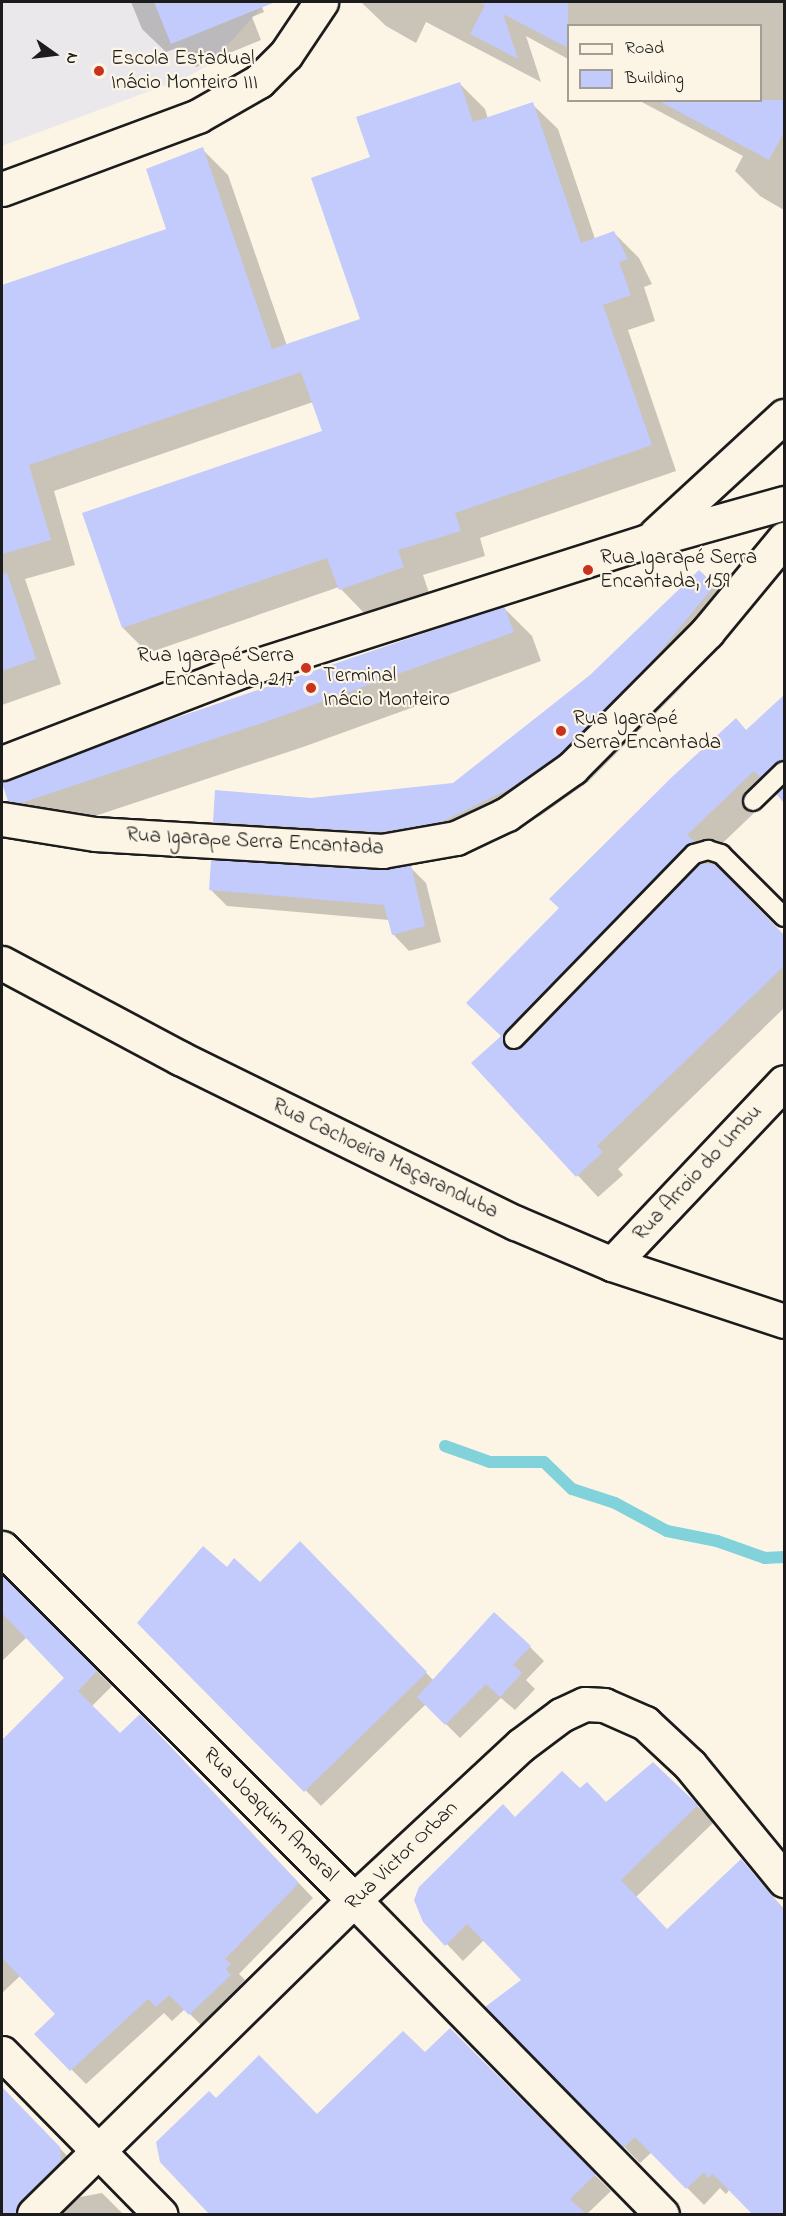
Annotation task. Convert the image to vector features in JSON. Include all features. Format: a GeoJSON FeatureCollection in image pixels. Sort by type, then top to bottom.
{"type":"FeatureCollection","features":[{"type":"Feature","properties":{"kind":"street"},"geometry":{"type":"LineString","coordinates":[[2,189],[198,116],[259,81],[292,46],[321,2]]}},
{"type":"Feature","properties":{"kind":"street"},"geometry":{"type":"LineString","coordinates":[[648,541],[737,463],[784,416]]}},
{"type":"Feature","properties":{"kind":"street"},"geometry":{"type":"LineString","coordinates":[[2,762],[240,671],[648,541],[784,503]]}},
{"type":"Feature","properties":{"kind":"street","name":"Rua Igarape Serra Encantada"},"geometry":{"type":"LineString","coordinates":[[2,819],[95,834],[382,850],[456,838],[507,814],[572,768],[707,632],[784,539]]}},
{"type":"Feature","properties":{"kind":"street","name":"Rua Cachoeira Maçaranduba"},"geometry":{"type":"LineString","coordinates":[[2,963],[180,1058],[516,1223],[612,1264],[784,1321]]}},
{"type":"Feature","properties":{"kind":"street","name":"Rua Arroio do Umbu"},"geometry":{"type":"LineString","coordinates":[[612,1264],[784,1082]]}},
{"type":"Feature","properties":{"kind":"street","name":"Rua Joaquim Amaral"},"geometry":{"type":"LineString","coordinates":[[2,1548],[354,1900],[662,2214]]}},
{"type":"Feature","properties":{"kind":"street","name":"Rua Victor Orban"},"geometry":{"type":"LineString","coordinates":[[34,2214],[101,2151],[354,1900],[521,1745],[561,1715],[585,1704],[624,1711],[645,1723],[690,1765],[784,1880]]}},
{"type":"Feature","properties":{"kind":"street"},"geometry":{"type":"LineString","coordinates":[[2,2053],[101,2151],[160,2214]]}},
{"type":"Feature","properties":{"kind":"lane"},"geometry":{"type":"LineString","coordinates":[[753,801],[784,771]]}},
{"type":"Feature","properties":{"kind":"lane"},"geometry":{"type":"LineString","coordinates":[[514,1039],[694,854],[708,850],[721,855],[784,917]]}},
{"type":"Feature","properties":{"kind":"shaded area","name":"Escola Estadual Inácio Monteiro III"},"geometry":{"type":"Polygon","coordinates":[[[2,2],[267,2],[209,65],[185,78],[2,146],[2,2]]]}},
{"type":"Feature","properties":{"kind":"building"},"geometry":{"type":"Polygon","coordinates":[[[154,2],[272,2],[273,3],[171,44],[154,2]]]}},
{"type":"Feature","properties":{"kind":"building"},"geometry":{"type":"Polygon","coordinates":[[[479,2],[568,2],[567,47],[503,14],[518,59],[470,34],[485,5],[479,2]]]}},
{"type":"Feature","properties":{"kind":"building"},"geometry":{"type":"Polygon","coordinates":[[[460,82],[473,122],[533,102],[581,243],[614,231],[628,259],[619,262],[631,295],[603,305],[652,445],[455,513],[461,531],[398,550],[404,567],[339,590],[327,558],[122,628],[82,513],[322,431],[301,372],[29,465],[51,540],[2,554],[2,285],[166,229],[146,169],[203,147],[272,349],[360,319],[311,178],[370,157],[356,117],[460,82]]]}},
{"type":"Feature","properties":{"kind":"building"},"geometry":{"type":"Polygon","coordinates":[[[784,100],[784,132],[769,160],[661,102],[784,100]]]}},
{"type":"Feature","properties":{"kind":"building"},"geometry":{"type":"Polygon","coordinates":[[[699,570],[715,585],[652,661],[560,754],[511,788],[441,822],[381,832],[213,822],[215,790],[311,798],[453,783],[590,675],[699,570]]]}},
{"type":"Feature","properties":{"kind":"building"},"geometry":{"type":"Polygon","coordinates":[[[7,573],[36,659],[2,671],[2,574],[7,573]]]}},
{"type":"Feature","properties":{"kind":"building"},"geometry":{"type":"Polygon","coordinates":[[[504,606],[514,632],[274,719],[21,803],[8,801],[2,783],[123,736],[504,606]]]}},
{"type":"Feature","properties":{"kind":"building"},"geometry":{"type":"Polygon","coordinates":[[[784,695],[784,760],[761,778],[754,771],[687,835],[695,842],[686,846],[503,1036],[507,1047],[522,1047],[700,864],[715,864],[784,935],[784,966],[597,1146],[603,1152],[576,1177],[471,1063],[501,1036],[466,1003],[559,908],[549,899],[672,777],[736,718],[746,730],[784,695]]]}},
{"type":"Feature","properties":{"kind":"building"},"geometry":{"type":"Polygon","coordinates":[[[784,786],[784,803],[776,794],[784,786]]]}},
{"type":"Feature","properties":{"kind":"building"},"geometry":{"type":"Polygon","coordinates":[[[211,860],[381,870],[411,865],[425,926],[392,935],[384,905],[209,890],[211,860]]]}},
{"type":"Feature","properties":{"kind":"building"},"geometry":{"type":"Polygon","coordinates":[[[300,1541],[427,1672],[304,1792],[137,1623],[203,1546],[227,1567],[234,1558],[260,1582],[300,1541]]]}},
{"type":"Feature","properties":{"kind":"building"},"geometry":{"type":"Polygon","coordinates":[[[2,1574],[98,1670],[78,1691],[120,1733],[140,1714],[299,1883],[225,1959],[231,1964],[226,1969],[231,1975],[189,2015],[169,1995],[156,2007],[148,1999],[70,2071],[34,2034],[55,2014],[2,1958],[2,1740],[64,1678],[2,1613],[2,1574]]]}},
{"type":"Feature","properties":{"kind":"building"},"geometry":{"type":"Polygon","coordinates":[[[494,1612],[531,1646],[513,1665],[522,1673],[500,1697],[486,1684],[445,1725],[417,1697],[494,1612]]]}},
{"type":"Feature","properties":{"kind":"building"},"geometry":{"type":"Polygon","coordinates":[[[653,1762],[698,1805],[621,1880],[667,1929],[741,1859],[784,1910],[784,2214],[752,2214],[713,2174],[708,2178],[704,2172],[686,2189],[635,2137],[623,2148],[485,2007],[521,1980],[467,1924],[445,1946],[423,1922],[414,1900],[419,1887],[503,1804],[515,1817],[562,1771],[580,1788],[587,1782],[606,1802],[653,1762]]]}},
{"type":"Feature","properties":{"kind":"building"},"geometry":{"type":"Polygon","coordinates":[[[450,2028],[596,2174],[570,2199],[586,2214],[209,2214],[160,2162],[156,2142],[209,2091],[216,2098],[259,2055],[317,2114],[403,2031],[425,2052],[450,2028]]]}},
{"type":"Feature","properties":{"kind":"building"},"geometry":{"type":"Polygon","coordinates":[[[2,2087],[60,2147],[61,2161],[21,2201],[16,2214],[2,2214],[2,2087]]]}},
{"type":"Feature","properties":{"kind":"waterway"},"geometry":{"type":"LineString","coordinates":[[445,1446],[490,1462],[544,1462],[572,1489],[615,1503],[667,1531],[717,1541],[765,1558],[784,1557]]}},
{"type":"Feature","properties":{"kind":"place","name":"Escola Estadual Inácio Monteiro III"},"geometry":{"type":"Point","coordinates":[99,71]}},
{"type":"Feature","properties":{"kind":"place","name":"Rua Igarapé Serra Encantada, 159"},"geometry":{"type":"Point","coordinates":[588,570]}},
{"type":"Feature","properties":{"kind":"place","name":"Rua Igarapé Serra Encantada, 217"},"geometry":{"type":"Point","coordinates":[306,668]}},
{"type":"Feature","properties":{"kind":"place","name":"Terminal Inácio Monteiro"},"geometry":{"type":"Point","coordinates":[311,688]}},
{"type":"Feature","properties":{"kind":"place","name":"Rua Igarapé Serra Encantada"},"geometry":{"type":"Point","coordinates":[561,731]}}]}
